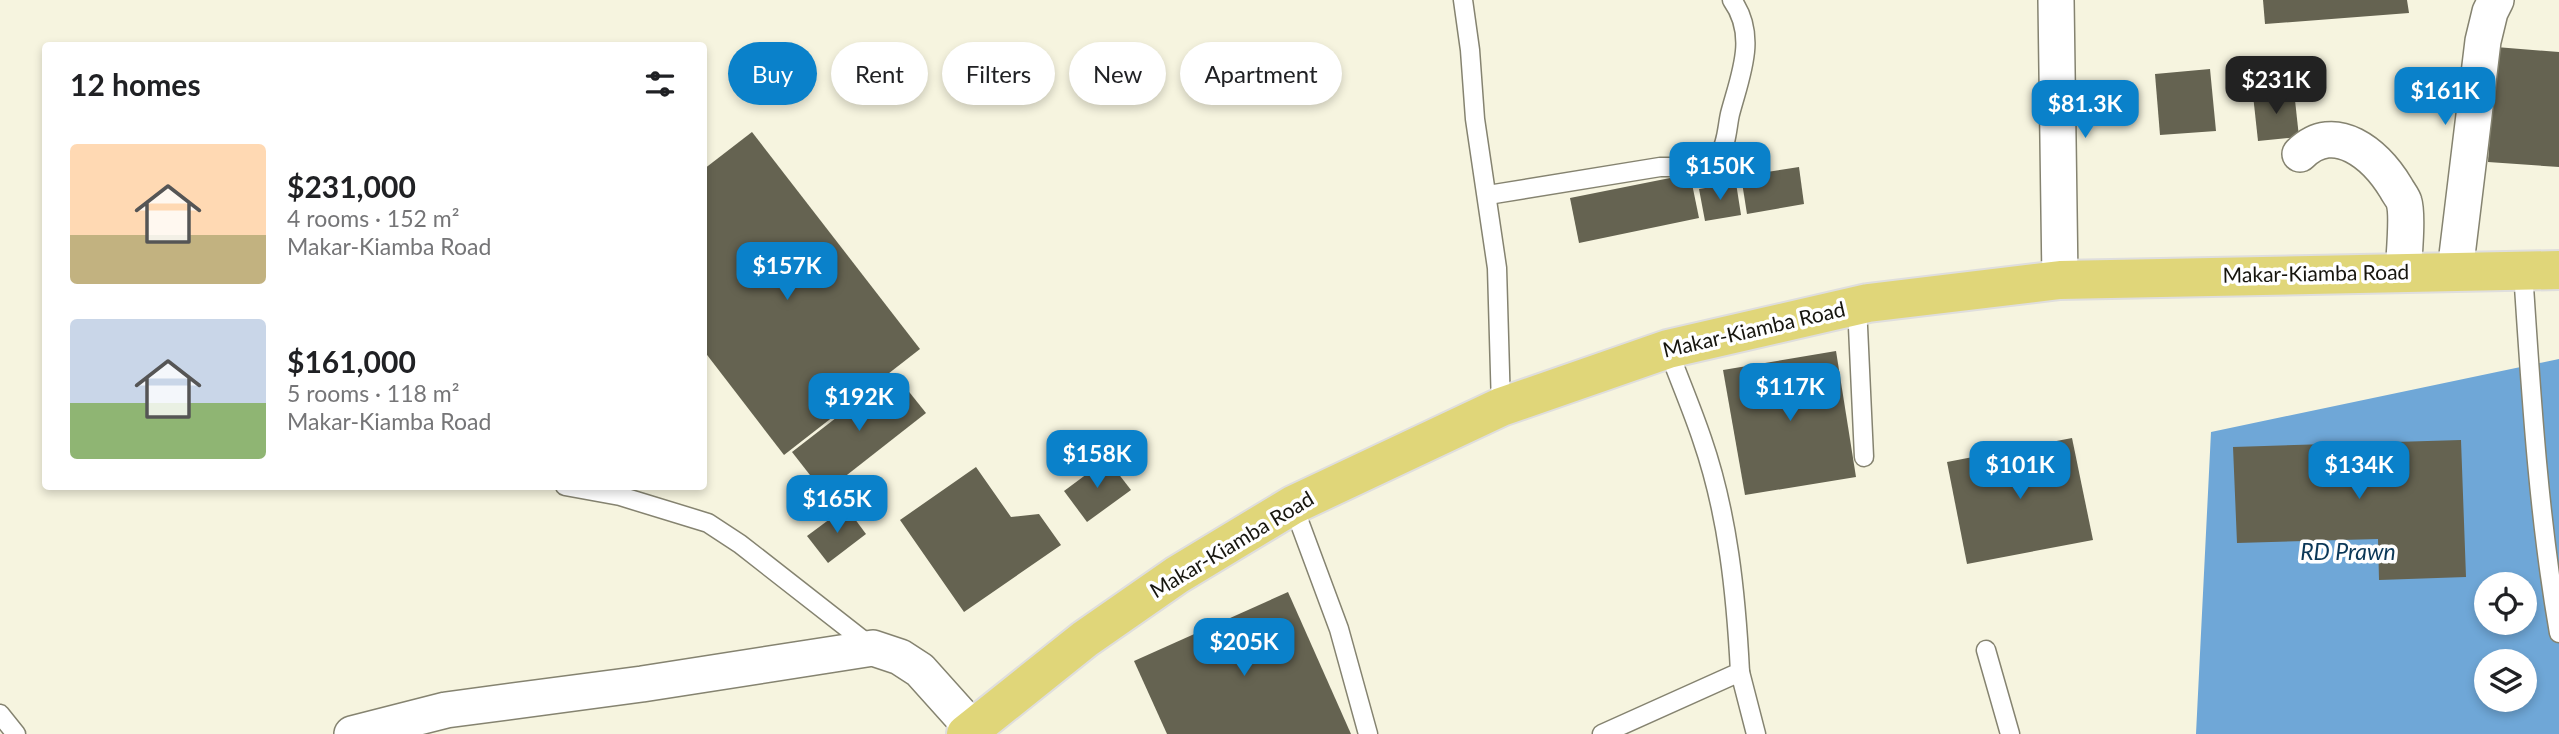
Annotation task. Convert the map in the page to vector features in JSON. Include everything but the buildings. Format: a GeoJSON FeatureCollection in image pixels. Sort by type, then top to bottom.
{"type":"FeatureCollection","features":[{"type":"Feature","properties":{"kind":"main road","name":"Makar-Kiamba Road"},"geometry":{"type":"LineString","coordinates":[[969,731],[1085,639],[1157,589],[1293,505],[1501,407],[1668,349],[1857,306],[2060,280],[2541,271]]}},
{"type":"Feature","properties":{"kind":"street"},"geometry":{"type":"LineString","coordinates":[[2056,0],[2060,280]]}},
{"type":"Feature","properties":{"kind":"street"},"geometry":{"type":"LineString","coordinates":[[2455,272],[2483,41],[2496,0]]}},
{"type":"Feature","properties":{"kind":"street"},"geometry":{"type":"LineString","coordinates":[[2300,153],[2315,141],[2331,139],[2362,149],[2388,175],[2404,202],[2403,273]]}},
{"type":"Feature","properties":{"kind":"street"},"geometry":{"type":"LineString","coordinates":[[352,734],[446,710],[873,649],[900,657],[920,670],[969,731]]}},
{"type":"Feature","properties":{"kind":"lane"},"geometry":{"type":"LineString","coordinates":[[1463,0],[1475,119],[1497,268],[1501,407]]}},
{"type":"Feature","properties":{"kind":"lane"},"geometry":{"type":"LineString","coordinates":[[1488,195],[1660,167],[1688,166],[1707,162],[1718,156],[1725,141],[1729,116],[1744,66],[1746,36],[1739,10],[1731,0]]}},
{"type":"Feature","properties":{"kind":"lane"},"geometry":{"type":"LineString","coordinates":[[2541,271],[2531,406],[2549,576],[2559,632]]}},
{"type":"Feature","properties":{"kind":"lane"},"geometry":{"type":"LineString","coordinates":[[1857,306],[1864,457]]}},
{"type":"Feature","properties":{"kind":"lane"},"geometry":{"type":"LineString","coordinates":[[1668,349],[1703,441],[1727,540],[1737,607],[1740,672],[1756,734]]}},
{"type":"Feature","properties":{"kind":"lane"},"geometry":{"type":"LineString","coordinates":[[587,490],[620,496],[708,523],[740,544],[873,649]]}},
{"type":"Feature","properties":{"kind":"lane"},"geometry":{"type":"LineString","coordinates":[[1293,505],[1339,629],[1368,734]]}},
{"type":"Feature","properties":{"kind":"lane"},"geometry":{"type":"LineString","coordinates":[[1986,650],[2010,734]]}},
{"type":"Feature","properties":{"kind":"lane"},"geometry":{"type":"LineString","coordinates":[[1602,734],[1740,672]]}},
{"type":"Feature","properties":{"kind":"lane"},"geometry":{"type":"LineString","coordinates":[[0,714],[16,734]]}},
{"type":"Feature","properties":{"kind":"water","name":"RD Prawn"},"geometry":{"type":"Polygon","coordinates":[[[2559,359],[2559,734],[2196,734],[2211,432],[2559,359]]]}}]}
